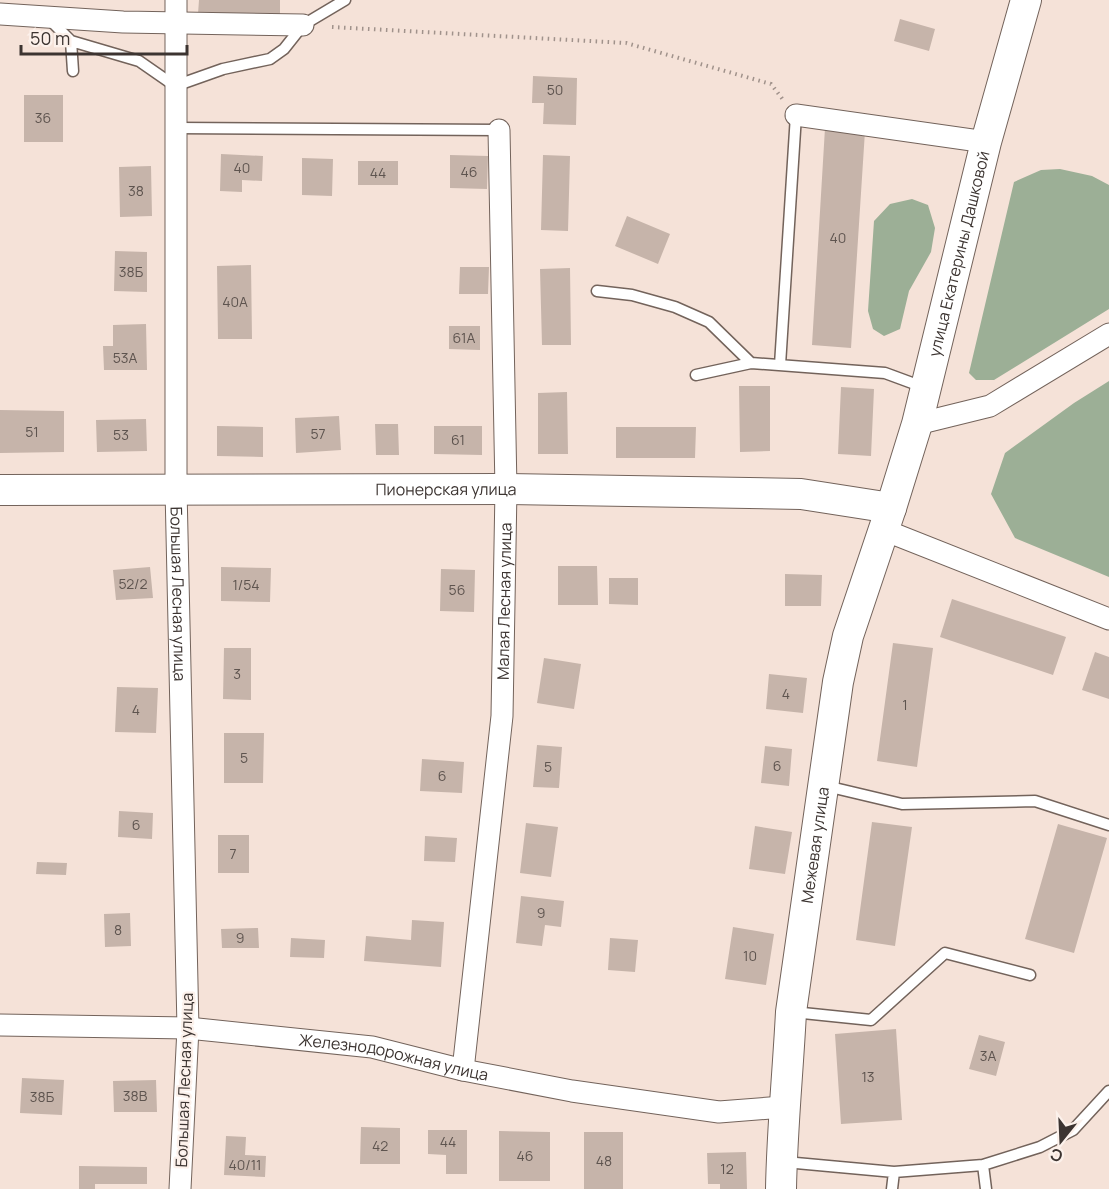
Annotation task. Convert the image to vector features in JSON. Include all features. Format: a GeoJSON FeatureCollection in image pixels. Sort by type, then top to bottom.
{"type":"FeatureCollection","features":[{"type":"Feature","properties":{"kind":"street","name":"Большая Лесная улица"},"geometry":{"type":"LineString","coordinates":[[176,0],[176,489],[188,1028],[180,1189]]}},
{"type":"Feature","properties":{"kind":"street","name":"улица Екатерины Дашковой"},"geometry":{"type":"LineString","coordinates":[[888,519],[917,424],[986,142],[1026,0]]}},
{"type":"Feature","properties":{"kind":"street"},"geometry":{"type":"LineString","coordinates":[[0,14],[123,22],[303,25]]}},
{"type":"Feature","properties":{"kind":"street"},"geometry":{"type":"LineString","coordinates":[[796,115],[986,142]]}},
{"type":"Feature","properties":{"kind":"street","name":"Малая Лесная улица"},"geometry":{"type":"LineString","coordinates":[[463,1070],[502,716],[506,489],[499,130]]}},
{"type":"Feature","properties":{"kind":"street"},"geometry":{"type":"LineString","coordinates":[[917,424],[990,406],[1109,334]]}},
{"type":"Feature","properties":{"kind":"street","name":"Пионерская улица"},"geometry":{"type":"LineString","coordinates":[[0,490],[506,489],[801,494],[888,519]]}},
{"type":"Feature","properties":{"kind":"street"},"geometry":{"type":"LineString","coordinates":[[888,519],[1109,619]]}},
{"type":"Feature","properties":{"kind":"street","name":"Межевая улица"},"geometry":{"type":"LineString","coordinates":[[781,1175],[783,1107],[789,1058],[791,1012],[838,682],[848,636],[888,519]]}},
{"type":"Feature","properties":{"kind":"street","name":"Железнодорожная улица"},"geometry":{"type":"LineString","coordinates":[[0,1025],[188,1028],[372,1047],[463,1070],[572,1091],[718,1112],[783,1107]]}},
{"type":"Feature","properties":{"kind":"lane"},"geometry":{"type":"LineString","coordinates":[[48,17],[71,40],[139,61],[175,86],[222,69],[270,59],[284,49],[303,25],[345,0]]}},
{"type":"Feature","properties":{"kind":"lane"},"geometry":{"type":"LineString","coordinates":[[71,40],[73,71]]}},
{"type":"Feature","properties":{"kind":"lane"},"geometry":{"type":"LineString","coordinates":[[780,365],[796,115]]}},
{"type":"Feature","properties":{"kind":"lane"},"geometry":{"type":"LineString","coordinates":[[175,128],[499,130]]}},
{"type":"Feature","properties":{"kind":"lane"},"geometry":{"type":"LineString","coordinates":[[597,291],[643,298],[675,306],[709,322],[751,363]]}},
{"type":"Feature","properties":{"kind":"lane"},"geometry":{"type":"LineString","coordinates":[[696,375],[751,363],[885,373],[926,388]]}},
{"type":"Feature","properties":{"kind":"lane"},"geometry":{"type":"LineString","coordinates":[[823,786],[902,804],[1035,801],[1109,825]]}},
{"type":"Feature","properties":{"kind":"lane"},"geometry":{"type":"LineString","coordinates":[[791,1012],[871,1020],[945,953],[1030,975]]}},
{"type":"Feature","properties":{"kind":"lane"},"geometry":{"type":"LineString","coordinates":[[781,1175],[894,1172],[983,1165],[1040,1147],[1073,1130],[1109,1091]]}},
{"type":"Feature","properties":{"kind":"lane"},"geometry":{"type":"LineString","coordinates":[[983,1165],[986,1189]]}},
{"type":"Feature","properties":{"kind":"lane"},"geometry":{"type":"LineString","coordinates":[[892,1189],[894,1172]]}},
{"type":"Feature","properties":{"kind":"path"},"geometry":{"type":"LineString","coordinates":[[303,25],[626,43],[771,84],[796,115]]}},
{"type":"Feature","properties":{"kind":"green space"},"geometry":{"type":"Polygon","coordinates":[[[1060,169],[1092,176],[1109,185],[1109,309],[994,380],[976,380],[969,373],[1014,182],[1041,170],[1060,169]]]}},
{"type":"Feature","properties":{"kind":"green space"},"geometry":{"type":"Polygon","coordinates":[[[912,199],[928,205],[935,228],[931,252],[909,291],[900,329],[884,336],[873,329],[868,311],[874,221],[890,204],[912,199]]]}},
{"type":"Feature","properties":{"kind":"green space"},"geometry":{"type":"Polygon","coordinates":[[[1109,381],[1109,577],[1015,538],[991,494],[1005,453],[1074,403],[1109,381]]]}},
{"type":"Feature","properties":{"kind":"building"},"geometry":{"type":"Polygon","coordinates":[[[199,0],[280,0],[280,17],[198,14],[199,0]]]}},
{"type":"Feature","properties":{"kind":"building"},"geometry":{"type":"Polygon","coordinates":[[[900,19],[935,29],[929,51],[894,41],[900,19]]]}},
{"type":"Feature","properties":{"kind":"building"},"geometry":{"type":"Polygon","coordinates":[[[533,76],[577,78],[576,125],[543,124],[544,103],[532,103],[533,76]]]}},
{"type":"Feature","properties":{"kind":"building"},"geometry":{"type":"Polygon","coordinates":[[[24,95],[63,95],[63,142],[24,142],[24,95]]]}},
{"type":"Feature","properties":{"kind":"building"},"geometry":{"type":"Polygon","coordinates":[[[825,128],[865,131],[851,348],[812,345],[825,128]]]}},
{"type":"Feature","properties":{"kind":"building"},"geometry":{"type":"Polygon","coordinates":[[[221,154],[263,156],[262,181],[242,180],[242,192],[220,191],[221,154]]]}},
{"type":"Feature","properties":{"kind":"building"},"geometry":{"type":"Polygon","coordinates":[[[450,155],[488,156],[487,189],[450,188],[450,155]]]}},
{"type":"Feature","properties":{"kind":"building"},"geometry":{"type":"Polygon","coordinates":[[[543,155],[570,156],[568,231],[541,230],[543,155]]]}},
{"type":"Feature","properties":{"kind":"building"},"geometry":{"type":"Polygon","coordinates":[[[302,158],[333,159],[332,196],[302,195],[302,158]]]}},
{"type":"Feature","properties":{"kind":"building"},"geometry":{"type":"Polygon","coordinates":[[[358,161],[398,161],[398,185],[358,185],[358,161]]]}},
{"type":"Feature","properties":{"kind":"building"},"geometry":{"type":"Polygon","coordinates":[[[151,166],[152,216],[120,217],[119,167],[151,166]]]}},
{"type":"Feature","properties":{"kind":"building"},"geometry":{"type":"Polygon","coordinates":[[[627,216],[670,234],[658,264],[615,246],[627,216]]]}},
{"type":"Feature","properties":{"kind":"building"},"geometry":{"type":"Polygon","coordinates":[[[115,251],[147,252],[147,292],[114,291],[115,251]]]}},
{"type":"Feature","properties":{"kind":"building"},"geometry":{"type":"Polygon","coordinates":[[[251,265],[252,339],[218,339],[217,266],[251,265]]]}},
{"type":"Feature","properties":{"kind":"building"},"geometry":{"type":"Polygon","coordinates":[[[460,267],[489,267],[488,294],[459,294],[460,267]]]}},
{"type":"Feature","properties":{"kind":"building"},"geometry":{"type":"Polygon","coordinates":[[[570,268],[571,345],[542,345],[540,269],[570,268]]]}},
{"type":"Feature","properties":{"kind":"building"},"geometry":{"type":"Polygon","coordinates":[[[146,324],[147,370],[104,370],[103,346],[113,346],[113,325],[146,324]]]}},
{"type":"Feature","properties":{"kind":"building"},"geometry":{"type":"Polygon","coordinates":[[[449,326],[480,326],[480,350],[449,349],[449,326]]]}},
{"type":"Feature","properties":{"kind":"building"},"geometry":{"type":"Polygon","coordinates":[[[739,386],[770,386],[770,451],[740,452],[739,386]]]}},
{"type":"Feature","properties":{"kind":"building"},"geometry":{"type":"Polygon","coordinates":[[[841,387],[874,389],[871,456],[838,454],[841,387]]]}},
{"type":"Feature","properties":{"kind":"building"},"geometry":{"type":"Polygon","coordinates":[[[567,392],[568,454],[538,454],[538,393],[567,392]]]}},
{"type":"Feature","properties":{"kind":"building"},"geometry":{"type":"Polygon","coordinates":[[[0,410],[64,411],[64,452],[0,453],[0,410]]]}},
{"type":"Feature","properties":{"kind":"building"},"geometry":{"type":"Polygon","coordinates":[[[339,416],[341,450],[296,453],[295,418],[339,416]]]}},
{"type":"Feature","properties":{"kind":"building"},"geometry":{"type":"Polygon","coordinates":[[[146,419],[147,451],[97,452],[96,420],[146,419]]]}},
{"type":"Feature","properties":{"kind":"building"},"geometry":{"type":"Polygon","coordinates":[[[375,424],[398,424],[399,455],[376,455],[375,424]]]}},
{"type":"Feature","properties":{"kind":"building"},"geometry":{"type":"Polygon","coordinates":[[[217,426],[263,427],[263,457],[217,456],[217,426]]]}},
{"type":"Feature","properties":{"kind":"building"},"geometry":{"type":"Polygon","coordinates":[[[434,426],[482,426],[482,455],[434,454],[434,426]]]}},
{"type":"Feature","properties":{"kind":"building"},"geometry":{"type":"Polygon","coordinates":[[[616,427],[696,427],[695,458],[616,458],[616,427]]]}},
{"type":"Feature","properties":{"kind":"building"},"geometry":{"type":"Polygon","coordinates":[[[558,566],[597,566],[598,605],[558,605],[558,566]]]}},
{"type":"Feature","properties":{"kind":"building"},"geometry":{"type":"Polygon","coordinates":[[[150,567],[153,598],[116,600],[113,570],[150,567]]]}},
{"type":"Feature","properties":{"kind":"building"},"geometry":{"type":"Polygon","coordinates":[[[221,567],[271,568],[270,602],[221,601],[221,567]]]}},
{"type":"Feature","properties":{"kind":"building"},"geometry":{"type":"Polygon","coordinates":[[[441,569],[475,570],[474,612],[440,611],[441,569]]]}},
{"type":"Feature","properties":{"kind":"building"},"geometry":{"type":"Polygon","coordinates":[[[785,574],[822,575],[821,606],[785,606],[785,574]]]}},
{"type":"Feature","properties":{"kind":"building"},"geometry":{"type":"Polygon","coordinates":[[[609,578],[638,578],[638,605],[609,604],[609,578]]]}},
{"type":"Feature","properties":{"kind":"building"},"geometry":{"type":"Polygon","coordinates":[[[952,599],[1066,637],[1053,675],[940,637],[952,599]]]}},
{"type":"Feature","properties":{"kind":"building"},"geometry":{"type":"Polygon","coordinates":[[[893,643],[933,648],[917,767],[877,761],[893,643]]]}},
{"type":"Feature","properties":{"kind":"building"},"geometry":{"type":"Polygon","coordinates":[[[224,648],[251,648],[251,700],[223,699],[224,648]]]}},
{"type":"Feature","properties":{"kind":"building"},"geometry":{"type":"Polygon","coordinates":[[[1095,652],[1109,657],[1109,699],[1082,690],[1095,652]]]}},
{"type":"Feature","properties":{"kind":"building"},"geometry":{"type":"Polygon","coordinates":[[[544,658],[581,664],[574,709],[537,703],[544,658]]]}},
{"type":"Feature","properties":{"kind":"building"},"geometry":{"type":"Polygon","coordinates":[[[769,674],[807,678],[803,713],[766,709],[769,674]]]}},
{"type":"Feature","properties":{"kind":"building"},"geometry":{"type":"Polygon","coordinates":[[[117,687],[158,688],[156,733],[115,732],[117,687]]]}},
{"type":"Feature","properties":{"kind":"building"},"geometry":{"type":"Polygon","coordinates":[[[224,733],[264,733],[263,783],[224,783],[224,733]]]}},
{"type":"Feature","properties":{"kind":"building"},"geometry":{"type":"Polygon","coordinates":[[[537,745],[562,747],[559,788],[533,787],[537,745]]]}},
{"type":"Feature","properties":{"kind":"building"},"geometry":{"type":"Polygon","coordinates":[[[765,746],[792,749],[789,786],[761,783],[765,746]]]}},
{"type":"Feature","properties":{"kind":"building"},"geometry":{"type":"Polygon","coordinates":[[[422,759],[464,762],[462,793],[420,791],[422,759]]]}},
{"type":"Feature","properties":{"kind":"building"},"geometry":{"type":"Polygon","coordinates":[[[119,811],[153,813],[152,839],[118,837],[119,811]]]}},
{"type":"Feature","properties":{"kind":"building"},"geometry":{"type":"Polygon","coordinates":[[[872,822],[912,827],[895,946],[856,940],[872,822]]]}},
{"type":"Feature","properties":{"kind":"building"},"geometry":{"type":"Polygon","coordinates":[[[526,823],[558,827],[551,877],[520,873],[526,823]]]}},
{"type":"Feature","properties":{"kind":"building"},"geometry":{"type":"Polygon","coordinates":[[[1058,824],[1107,838],[1074,953],[1025,939],[1058,824]]]}},
{"type":"Feature","properties":{"kind":"building"},"geometry":{"type":"Polygon","coordinates":[[[755,826],[792,832],[785,874],[749,869],[755,826]]]}},
{"type":"Feature","properties":{"kind":"building"},"geometry":{"type":"Polygon","coordinates":[[[218,835],[249,835],[249,873],[218,873],[218,835]]]}},
{"type":"Feature","properties":{"kind":"building"},"geometry":{"type":"Polygon","coordinates":[[[425,836],[457,838],[455,862],[424,861],[425,836]]]}},
{"type":"Feature","properties":{"kind":"building"},"geometry":{"type":"Polygon","coordinates":[[[37,862],[67,863],[66,875],[36,874],[37,862]]]}},
{"type":"Feature","properties":{"kind":"building"},"geometry":{"type":"Polygon","coordinates":[[[521,896],[564,901],[561,927],[545,925],[542,946],[516,943],[521,896]]]}},
{"type":"Feature","properties":{"kind":"building"},"geometry":{"type":"Polygon","coordinates":[[[130,913],[131,946],[105,947],[104,914],[130,913]]]}},
{"type":"Feature","properties":{"kind":"building"},"geometry":{"type":"Polygon","coordinates":[[[412,920],[444,922],[441,967],[364,961],[366,936],[411,940],[412,920]]]}},
{"type":"Feature","properties":{"kind":"building"},"geometry":{"type":"Polygon","coordinates":[[[733,927],[774,934],[766,985],[725,979],[733,927]]]}},
{"type":"Feature","properties":{"kind":"building"},"geometry":{"type":"Polygon","coordinates":[[[258,928],[259,948],[222,948],[221,929],[258,928]]]}},
{"type":"Feature","properties":{"kind":"building"},"geometry":{"type":"Polygon","coordinates":[[[291,938],[325,940],[324,958],[290,957],[291,938]]]}},
{"type":"Feature","properties":{"kind":"building"},"geometry":{"type":"Polygon","coordinates":[[[610,938],[638,940],[635,972],[608,970],[610,938]]]}},
{"type":"Feature","properties":{"kind":"building"},"geometry":{"type":"Polygon","coordinates":[[[896,1029],[902,1120],[841,1124],[835,1034],[896,1029]]]}},
{"type":"Feature","properties":{"kind":"building"},"geometry":{"type":"Polygon","coordinates":[[[979,1035],[1005,1042],[996,1076],[969,1069],[979,1035]]]}},
{"type":"Feature","properties":{"kind":"building"},"geometry":{"type":"Polygon","coordinates":[[[22,1078],[64,1080],[62,1115],[20,1113],[22,1078]]]}},
{"type":"Feature","properties":{"kind":"building"},"geometry":{"type":"Polygon","coordinates":[[[156,1080],[157,1112],[114,1112],[113,1081],[156,1080]]]}},
{"type":"Feature","properties":{"kind":"building"},"geometry":{"type":"Polygon","coordinates":[[[361,1127],[400,1128],[400,1164],[360,1164],[361,1127]]]}},
{"type":"Feature","properties":{"kind":"building"},"geometry":{"type":"Polygon","coordinates":[[[428,1130],[467,1130],[467,1174],[446,1174],[446,1155],[428,1154],[428,1130]]]}},
{"type":"Feature","properties":{"kind":"building"},"geometry":{"type":"Polygon","coordinates":[[[499,1131],[550,1132],[550,1181],[499,1181],[499,1131]]]}},
{"type":"Feature","properties":{"kind":"building"},"geometry":{"type":"Polygon","coordinates":[[[584,1132],[623,1132],[623,1189],[584,1189],[584,1132]]]}},
{"type":"Feature","properties":{"kind":"building"},"geometry":{"type":"Polygon","coordinates":[[[226,1136],[246,1137],[245,1155],[266,1156],[265,1177],[224,1175],[226,1136]]]}},
{"type":"Feature","properties":{"kind":"building"},"geometry":{"type":"Polygon","coordinates":[[[746,1152],[747,1189],[720,1189],[720,1184],[708,1184],[707,1153],[746,1152]]]}},
{"type":"Feature","properties":{"kind":"building"},"geometry":{"type":"Polygon","coordinates":[[[79,1166],[147,1167],[147,1184],[95,1184],[95,1189],[79,1189],[79,1166]]]}}]}
